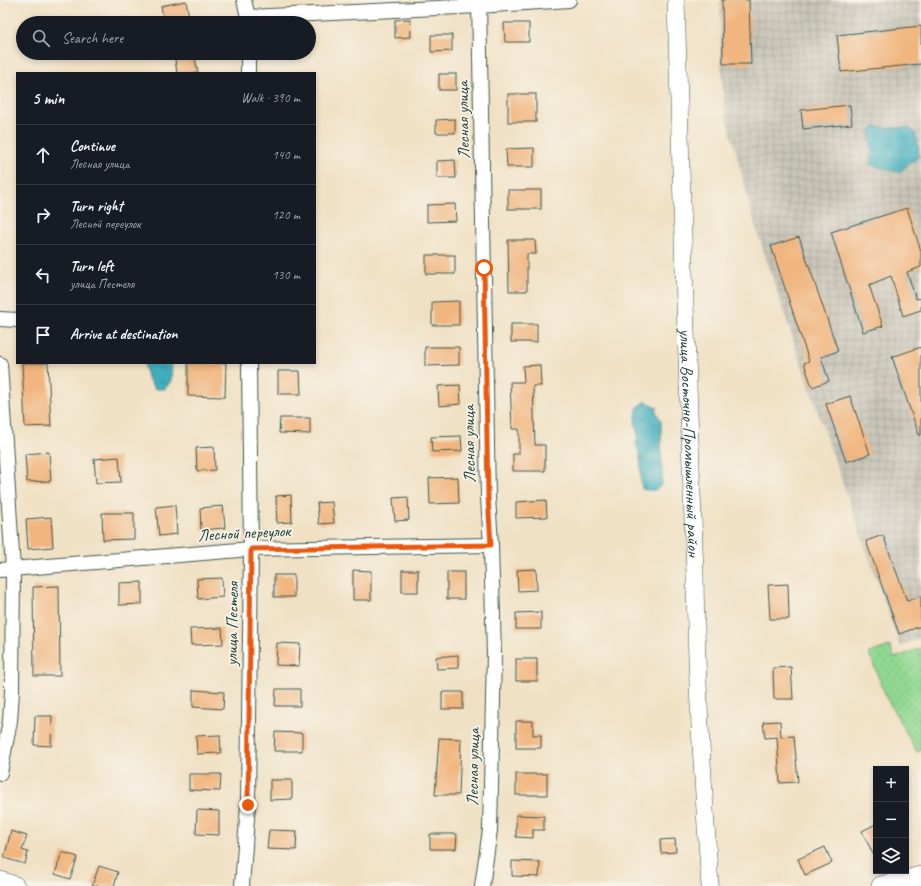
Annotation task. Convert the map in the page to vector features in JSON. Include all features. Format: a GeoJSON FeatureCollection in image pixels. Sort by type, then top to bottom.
{"type":"FeatureCollection","features":[{"type":"Feature","properties":{"kind":"main road"},"geometry":{"type":"LineString","coordinates":[[881,886],[921,876]]}},
{"type":"Feature","properties":{"kind":"main road"},"geometry":{"type":"LineString","coordinates":[[0,881],[14,886]]}},
{"type":"Feature","properties":{"kind":"street"},"geometry":{"type":"LineString","coordinates":[[244,0],[247,16]]}},
{"type":"Feature","properties":{"kind":"street"},"geometry":{"type":"LineString","coordinates":[[302,16],[479,3],[569,0]]}},
{"type":"Feature","properties":{"kind":"street","name":"улица Восточно-Промышленный район"},"geometry":{"type":"LineString","coordinates":[[676,0],[696,617],[702,771],[710,886]]}},
{"type":"Feature","properties":{"kind":"street","name":"Лесная улица"},"geometry":{"type":"LineString","coordinates":[[479,3],[488,481],[494,654],[490,830],[482,886]]}},
{"type":"Feature","properties":{"kind":"street"},"geometry":{"type":"LineString","coordinates":[[248,60],[248,72]]}},
{"type":"Feature","properties":{"kind":"street"},"geometry":{"type":"LineString","coordinates":[[0,319],[16,320]]}},
{"type":"Feature","properties":{"kind":"street"},"geometry":{"type":"LineString","coordinates":[[0,364],[6,569],[12,691],[10,721],[0,773]]}},
{"type":"Feature","properties":{"kind":"street","name":"улица Пестеля"},"geometry":{"type":"LineString","coordinates":[[242,886],[248,805],[251,549],[249,364]]}},
{"type":"Feature","properties":{"kind":"street","name":"Лесной переулок"},"geometry":{"type":"LineString","coordinates":[[6,569],[251,549],[491,545]]}},
{"type":"Feature","properties":{"kind":"shaded area"},"geometry":{"type":"Polygon","coordinates":[[[720,0],[921,0],[921,638],[900,646],[809,387],[755,225],[725,111],[721,65],[720,0]]]}},
{"type":"Feature","properties":{"kind":"green space"},"geometry":{"type":"Polygon","coordinates":[[[890,646],[894,658],[921,648],[921,750],[917,752],[887,699],[869,653],[890,646]]]}},
{"type":"Feature","properties":{"kind":"water"},"geometry":{"type":"Polygon","coordinates":[[[875,127],[911,129],[916,138],[919,155],[915,160],[908,163],[905,168],[899,172],[870,165],[872,148],[870,130],[875,127]]]}},
{"type":"Feature","properties":{"kind":"water"},"geometry":{"type":"Polygon","coordinates":[[[144,364],[172,364],[171,381],[165,389],[155,389],[147,378],[144,364]]]}},
{"type":"Feature","properties":{"kind":"water"},"geometry":{"type":"Polygon","coordinates":[[[646,401],[658,408],[656,411],[661,421],[662,484],[653,490],[642,489],[640,460],[636,444],[638,436],[635,424],[637,408],[646,401]]]}},
{"type":"Feature","properties":{"kind":"building"},"geometry":{"type":"Polygon","coordinates":[[[722,0],[749,0],[751,64],[723,64],[722,0]]]}},
{"type":"Feature","properties":{"kind":"building"},"geometry":{"type":"Polygon","coordinates":[[[186,1],[189,16],[163,16],[161,6],[186,1]]]}},
{"type":"Feature","properties":{"kind":"building"},"geometry":{"type":"Polygon","coordinates":[[[410,19],[411,37],[395,38],[395,20],[410,19]]]}},
{"type":"Feature","properties":{"kind":"building"},"geometry":{"type":"Polygon","coordinates":[[[504,23],[529,23],[529,42],[505,42],[504,23]]]}},
{"type":"Feature","properties":{"kind":"building"},"geometry":{"type":"Polygon","coordinates":[[[921,26],[921,64],[841,72],[837,35],[921,26]]]}},
{"type":"Feature","properties":{"kind":"building"},"geometry":{"type":"Polygon","coordinates":[[[431,35],[452,35],[452,51],[431,52],[431,35]]]}},
{"type":"Feature","properties":{"kind":"building"},"geometry":{"type":"Polygon","coordinates":[[[175,60],[195,60],[198,72],[177,72],[175,60]]]}},
{"type":"Feature","properties":{"kind":"building"},"geometry":{"type":"Polygon","coordinates":[[[439,74],[456,74],[456,90],[439,90],[439,74]]]}},
{"type":"Feature","properties":{"kind":"building"},"geometry":{"type":"Polygon","coordinates":[[[508,94],[536,94],[536,122],[508,122],[508,94]]]}},
{"type":"Feature","properties":{"kind":"building"},"geometry":{"type":"Polygon","coordinates":[[[850,105],[852,124],[803,129],[801,110],[850,105]]]}},
{"type":"Feature","properties":{"kind":"building"},"geometry":{"type":"Polygon","coordinates":[[[455,119],[455,133],[436,133],[436,120],[455,119]]]}},
{"type":"Feature","properties":{"kind":"building"},"geometry":{"type":"Polygon","coordinates":[[[534,148],[534,167],[507,167],[506,149],[534,148]]]}},
{"type":"Feature","properties":{"kind":"building"},"geometry":{"type":"Polygon","coordinates":[[[455,160],[456,178],[437,178],[437,161],[455,160]]]}},
{"type":"Feature","properties":{"kind":"building"},"geometry":{"type":"Polygon","coordinates":[[[508,190],[541,190],[541,209],[508,209],[508,190]]]}},
{"type":"Feature","properties":{"kind":"building"},"geometry":{"type":"Polygon","coordinates":[[[455,204],[456,221],[427,222],[427,205],[455,204]]]}},
{"type":"Feature","properties":{"kind":"building"},"geometry":{"type":"Polygon","coordinates":[[[907,208],[921,251],[921,267],[907,272],[916,299],[921,298],[921,310],[903,316],[891,276],[869,285],[883,326],[863,332],[831,232],[907,208]]]}},
{"type":"Feature","properties":{"kind":"building"},"geometry":{"type":"Polygon","coordinates":[[[799,237],[838,351],[821,357],[829,381],[812,387],[804,363],[809,361],[771,246],[799,237]]]}},
{"type":"Feature","properties":{"kind":"building"},"geometry":{"type":"Polygon","coordinates":[[[508,240],[535,240],[536,254],[527,254],[527,291],[509,291],[508,240]]]}},
{"type":"Feature","properties":{"kind":"building"},"geometry":{"type":"Polygon","coordinates":[[[426,255],[455,255],[455,274],[426,274],[426,255]]]}},
{"type":"Feature","properties":{"kind":"building"},"geometry":{"type":"Polygon","coordinates":[[[459,301],[459,325],[432,325],[432,302],[459,301]]]}},
{"type":"Feature","properties":{"kind":"building"},"geometry":{"type":"Polygon","coordinates":[[[511,324],[537,324],[537,342],[511,342],[511,324]]]}},
{"type":"Feature","properties":{"kind":"building"},"geometry":{"type":"Polygon","coordinates":[[[425,347],[459,347],[459,365],[425,366],[425,347]]]}},
{"type":"Feature","properties":{"kind":"building"},"geometry":{"type":"Polygon","coordinates":[[[921,347],[921,435],[919,435],[892,357],[921,347]]]}},
{"type":"Feature","properties":{"kind":"building"},"geometry":{"type":"Polygon","coordinates":[[[22,364],[48,364],[51,426],[25,427],[22,364]]]}},
{"type":"Feature","properties":{"kind":"building"},"geometry":{"type":"Polygon","coordinates":[[[188,364],[226,364],[225,397],[188,396],[188,364]]]}},
{"type":"Feature","properties":{"kind":"building"},"geometry":{"type":"Polygon","coordinates":[[[540,365],[541,386],[533,386],[535,445],[545,445],[545,471],[513,471],[513,454],[519,454],[519,429],[512,429],[510,382],[524,382],[523,366],[540,365]]]}},
{"type":"Feature","properties":{"kind":"building"},"geometry":{"type":"Polygon","coordinates":[[[278,371],[300,371],[301,394],[278,394],[278,371]]]}},
{"type":"Feature","properties":{"kind":"building"},"geometry":{"type":"Polygon","coordinates":[[[460,385],[461,404],[439,406],[438,386],[460,385]]]}},
{"type":"Feature","properties":{"kind":"building"},"geometry":{"type":"Polygon","coordinates":[[[850,396],[870,454],[846,462],[826,404],[850,396]]]}},
{"type":"Feature","properties":{"kind":"building"},"geometry":{"type":"Polygon","coordinates":[[[280,418],[310,418],[310,434],[279,433],[280,418]]]}},
{"type":"Feature","properties":{"kind":"building"},"geometry":{"type":"Polygon","coordinates":[[[461,436],[462,451],[432,452],[431,437],[461,436]]]}},
{"type":"Feature","properties":{"kind":"building"},"geometry":{"type":"Polygon","coordinates":[[[214,447],[215,470],[197,471],[196,448],[214,447]]]}},
{"type":"Feature","properties":{"kind":"building"},"geometry":{"type":"Polygon","coordinates":[[[49,452],[51,481],[27,482],[25,454],[49,452]]]}},
{"type":"Feature","properties":{"kind":"building"},"geometry":{"type":"Polygon","coordinates":[[[119,457],[121,482],[96,483],[94,459],[119,457]]]}},
{"type":"Feature","properties":{"kind":"building"},"geometry":{"type":"Polygon","coordinates":[[[458,477],[459,503],[430,504],[429,478],[458,477]]]}},
{"type":"Feature","properties":{"kind":"building"},"geometry":{"type":"Polygon","coordinates":[[[291,495],[292,522],[277,523],[276,496],[291,495]]]}},
{"type":"Feature","properties":{"kind":"building"},"geometry":{"type":"Polygon","coordinates":[[[408,497],[409,520],[395,521],[393,498],[408,497]]]}},
{"type":"Feature","properties":{"kind":"building"},"geometry":{"type":"Polygon","coordinates":[[[546,500],[547,517],[516,518],[516,502],[546,500]]]}},
{"type":"Feature","properties":{"kind":"building"},"geometry":{"type":"Polygon","coordinates":[[[332,502],[334,523],[319,524],[317,503],[332,502]]]}},
{"type":"Feature","properties":{"kind":"building"},"geometry":{"type":"Polygon","coordinates":[[[175,505],[177,534],[159,536],[156,507],[175,505]]]}},
{"type":"Feature","properties":{"kind":"building"},"geometry":{"type":"Polygon","coordinates":[[[223,506],[225,528],[201,530],[200,508],[223,506]]]}},
{"type":"Feature","properties":{"kind":"building"},"geometry":{"type":"Polygon","coordinates":[[[102,513],[134,513],[134,539],[103,540],[102,513]]]}},
{"type":"Feature","properties":{"kind":"building"},"geometry":{"type":"Polygon","coordinates":[[[51,517],[53,547],[28,549],[26,519],[51,517]]]}},
{"type":"Feature","properties":{"kind":"building"},"geometry":{"type":"Polygon","coordinates":[[[883,535],[907,601],[921,596],[921,626],[899,634],[866,541],[883,535]]]}},
{"type":"Feature","properties":{"kind":"building"},"geometry":{"type":"Polygon","coordinates":[[[536,569],[537,590],[518,591],[517,570],[536,569]]]}},
{"type":"Feature","properties":{"kind":"building"},"geometry":{"type":"Polygon","coordinates":[[[353,570],[371,571],[371,600],[353,600],[353,570]]]}},
{"type":"Feature","properties":{"kind":"building"},"geometry":{"type":"Polygon","coordinates":[[[402,570],[418,570],[418,592],[402,592],[402,570]]]}},
{"type":"Feature","properties":{"kind":"building"},"geometry":{"type":"Polygon","coordinates":[[[447,572],[464,572],[464,599],[447,599],[447,572]]]}},
{"type":"Feature","properties":{"kind":"building"},"geometry":{"type":"Polygon","coordinates":[[[274,575],[294,575],[294,597],[274,597],[274,575]]]}},
{"type":"Feature","properties":{"kind":"building"},"geometry":{"type":"Polygon","coordinates":[[[222,578],[223,597],[198,599],[197,579],[222,578]]]}},
{"type":"Feature","properties":{"kind":"building"},"geometry":{"type":"Polygon","coordinates":[[[142,582],[142,604],[119,605],[119,583],[142,582]]]}},
{"type":"Feature","properties":{"kind":"building"},"geometry":{"type":"Polygon","coordinates":[[[788,584],[789,619],[770,619],[768,585],[788,584]]]}},
{"type":"Feature","properties":{"kind":"building"},"geometry":{"type":"Polygon","coordinates":[[[59,586],[60,676],[34,676],[33,587],[59,586]]]}},
{"type":"Feature","properties":{"kind":"building"},"geometry":{"type":"Polygon","coordinates":[[[541,612],[541,629],[516,629],[516,613],[541,612]]]}},
{"type":"Feature","properties":{"kind":"building"},"geometry":{"type":"Polygon","coordinates":[[[222,628],[223,644],[191,645],[190,629],[222,628]]]}},
{"type":"Feature","properties":{"kind":"building"},"geometry":{"type":"Polygon","coordinates":[[[277,643],[300,644],[299,666],[276,665],[277,643]]]}},
{"type":"Feature","properties":{"kind":"building"},"geometry":{"type":"Polygon","coordinates":[[[458,655],[458,668],[437,669],[436,657],[458,655]]]}},
{"type":"Feature","properties":{"kind":"building"},"geometry":{"type":"Polygon","coordinates":[[[516,659],[537,659],[537,681],[516,681],[516,659]]]}},
{"type":"Feature","properties":{"kind":"building"},"geometry":{"type":"Polygon","coordinates":[[[791,667],[793,699],[774,699],[773,668],[791,667]]]}},
{"type":"Feature","properties":{"kind":"building"},"geometry":{"type":"Polygon","coordinates":[[[276,689],[300,689],[300,706],[275,706],[276,689]]]}},
{"type":"Feature","properties":{"kind":"building"},"geometry":{"type":"Polygon","coordinates":[[[193,690],[224,692],[223,709],[193,707],[193,690]]]}},
{"type":"Feature","properties":{"kind":"building"},"geometry":{"type":"Polygon","coordinates":[[[442,692],[463,692],[463,709],[442,709],[442,692]]]}},
{"type":"Feature","properties":{"kind":"building"},"geometry":{"type":"Polygon","coordinates":[[[35,716],[52,716],[51,746],[34,745],[35,716]]]}},
{"type":"Feature","properties":{"kind":"building"},"geometry":{"type":"Polygon","coordinates":[[[516,721],[533,721],[533,735],[541,735],[541,748],[516,748],[516,721]]]}},
{"type":"Feature","properties":{"kind":"building"},"geometry":{"type":"Polygon","coordinates":[[[780,721],[781,737],[794,736],[798,782],[780,783],[777,737],[765,738],[763,722],[780,721]]]}},
{"type":"Feature","properties":{"kind":"building"},"geometry":{"type":"Polygon","coordinates":[[[275,732],[302,733],[302,751],[274,751],[275,732]]]}},
{"type":"Feature","properties":{"kind":"building"},"geometry":{"type":"Polygon","coordinates":[[[220,735],[221,753],[197,754],[196,736],[220,735]]]}},
{"type":"Feature","properties":{"kind":"building"},"geometry":{"type":"Polygon","coordinates":[[[439,738],[461,739],[459,795],[435,795],[439,738]]]}},
{"type":"Feature","properties":{"kind":"building"},"geometry":{"type":"Polygon","coordinates":[[[189,774],[221,774],[220,791],[189,790],[189,774]]]}},
{"type":"Feature","properties":{"kind":"building"},"geometry":{"type":"Polygon","coordinates":[[[516,774],[547,774],[547,795],[516,795],[516,774]]]}},
{"type":"Feature","properties":{"kind":"building"},"geometry":{"type":"Polygon","coordinates":[[[270,780],[292,780],[292,799],[270,800],[270,780]]]}},
{"type":"Feature","properties":{"kind":"building"},"geometry":{"type":"Polygon","coordinates":[[[197,810],[219,811],[219,835],[196,834],[197,810]]]}},
{"type":"Feature","properties":{"kind":"building"},"geometry":{"type":"Polygon","coordinates":[[[516,815],[544,816],[544,830],[533,830],[533,838],[516,837],[516,815]]]}},
{"type":"Feature","properties":{"kind":"building"},"geometry":{"type":"Polygon","coordinates":[[[873,826],[873,854],[862,831],[873,826]]]}},
{"type":"Feature","properties":{"kind":"building"},"geometry":{"type":"Polygon","coordinates":[[[269,830],[297,831],[296,850],[267,849],[269,830]]]}},
{"type":"Feature","properties":{"kind":"building"},"geometry":{"type":"Polygon","coordinates":[[[11,831],[27,836],[22,850],[28,852],[25,864],[4,858],[11,831]]]}},
{"type":"Feature","properties":{"kind":"building"},"geometry":{"type":"Polygon","coordinates":[[[430,834],[457,834],[456,849],[430,849],[430,834]]]}},
{"type":"Feature","properties":{"kind":"building"},"geometry":{"type":"Polygon","coordinates":[[[675,839],[676,852],[661,853],[660,840],[675,839]]]}},
{"type":"Feature","properties":{"kind":"building"},"geometry":{"type":"Polygon","coordinates":[[[825,847],[832,863],[805,875],[798,859],[825,847]]]}},
{"type":"Feature","properties":{"kind":"building"},"geometry":{"type":"Polygon","coordinates":[[[62,852],[78,857],[70,879],[55,874],[62,852]]]}},
{"type":"Feature","properties":{"kind":"building"},"geometry":{"type":"Polygon","coordinates":[[[512,861],[540,862],[539,877],[512,876],[512,861]]]}},
{"type":"Feature","properties":{"kind":"building"},"geometry":{"type":"Polygon","coordinates":[[[99,866],[118,872],[114,886],[92,886],[99,866]]]}},
{"type":"Feature","properties":{"kind":"route"},"geometry":{"type":"LineString","coordinates":[[248,805],[251,549],[491,545],[488,497],[484,268]]}}]}
